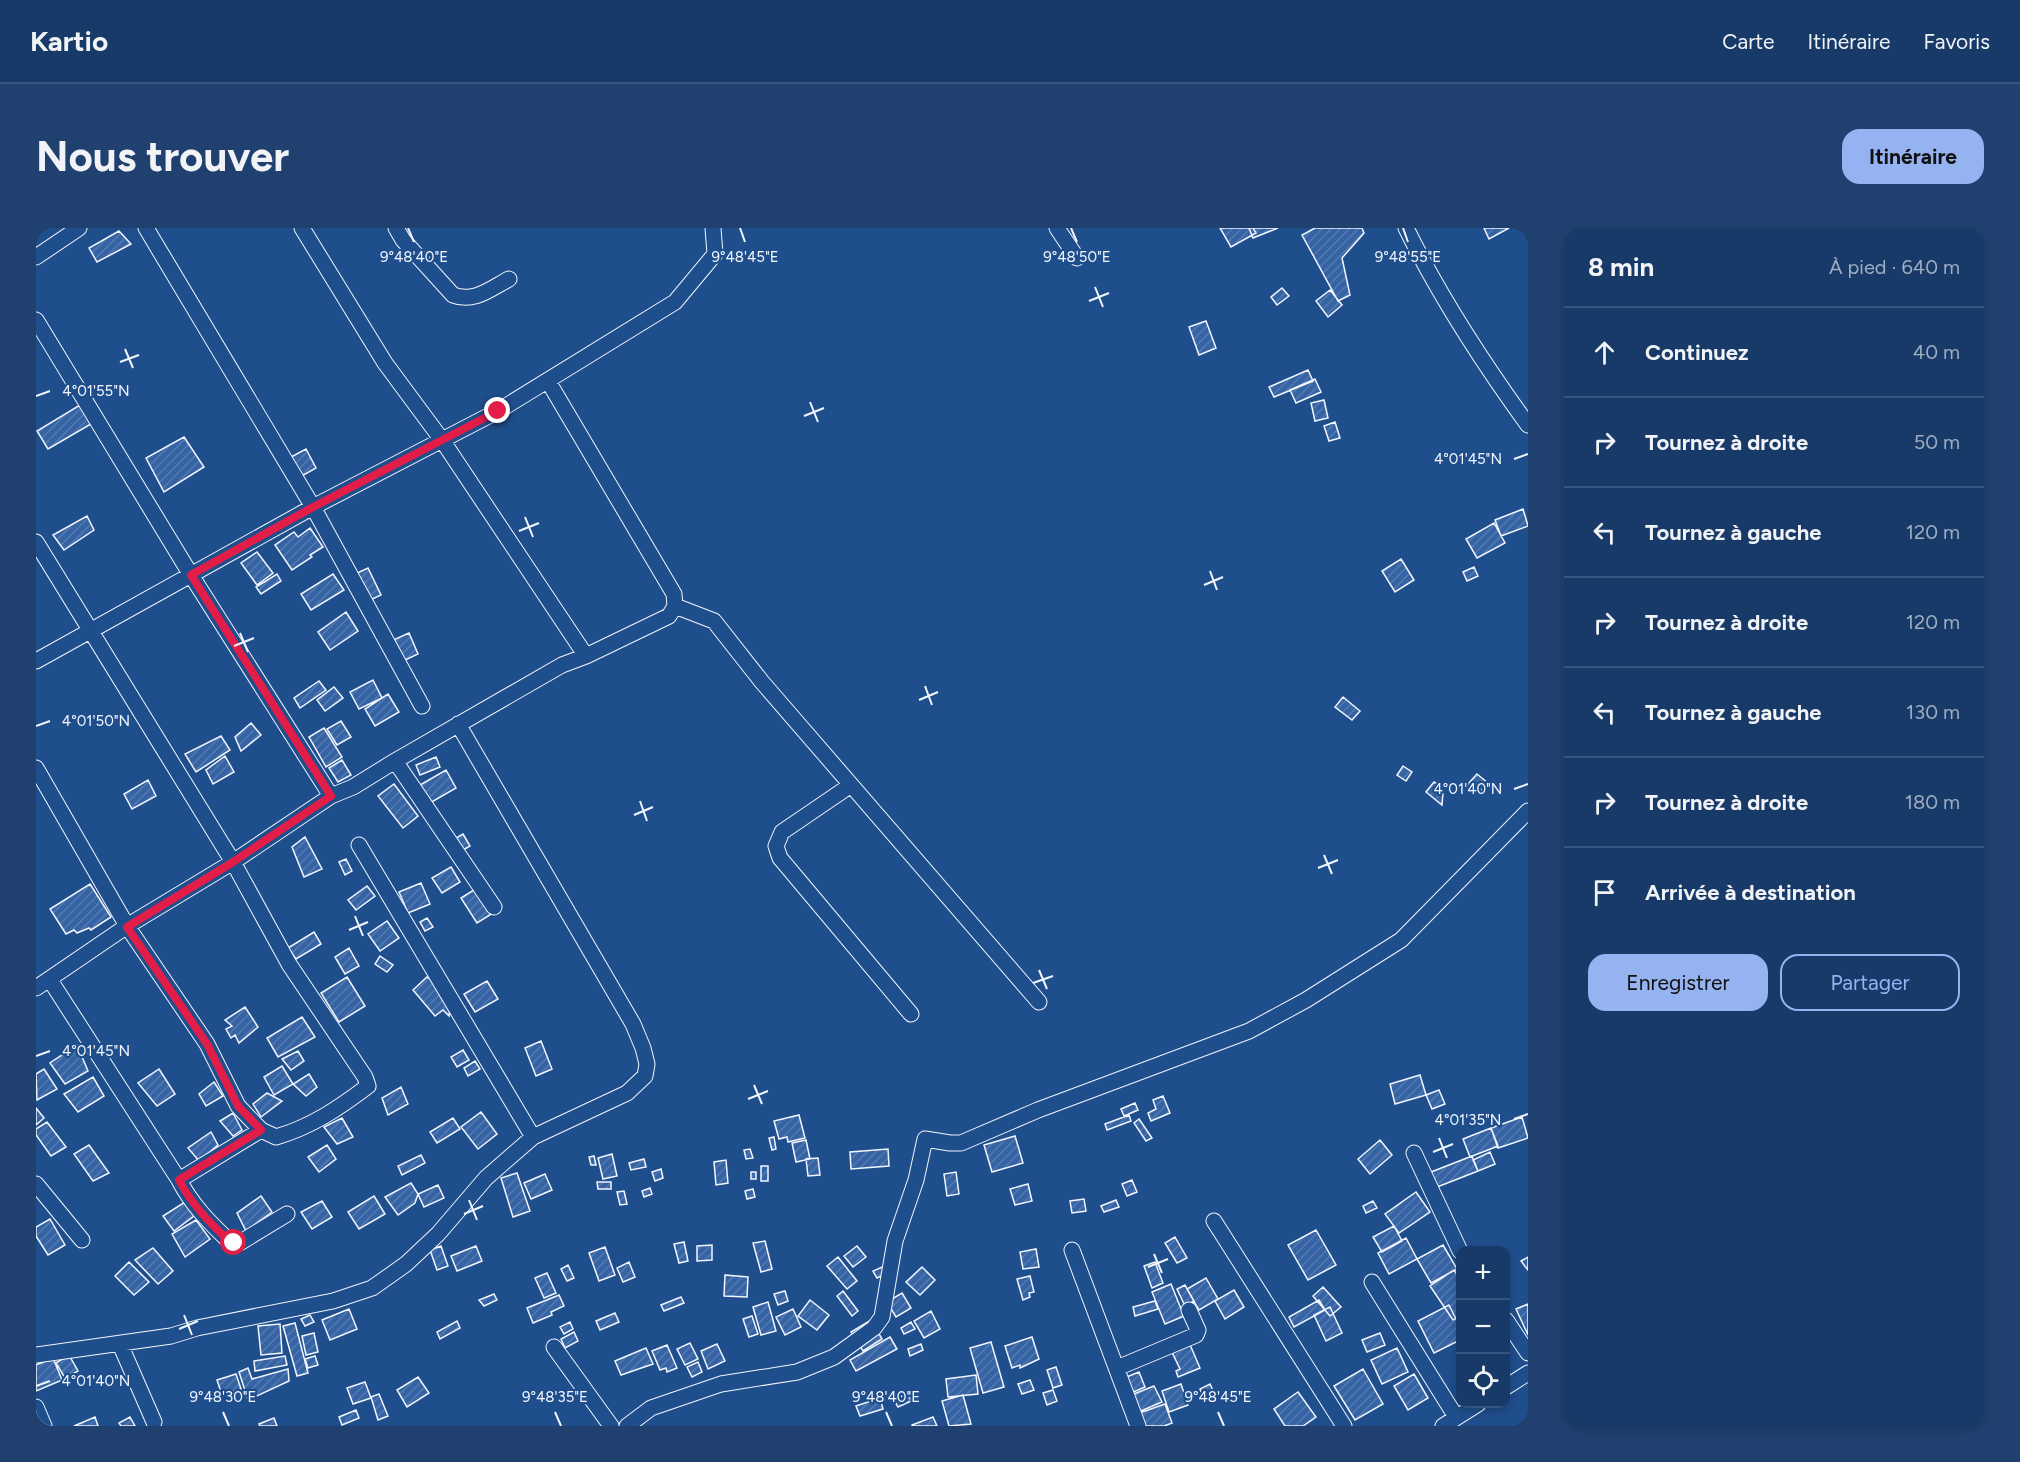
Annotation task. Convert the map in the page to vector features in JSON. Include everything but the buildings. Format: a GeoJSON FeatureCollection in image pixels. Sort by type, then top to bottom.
{"type":"FeatureCollection","features":[{"type":"Feature","properties":{"kind":"street"},"geometry":{"type":"LineString","coordinates":[[36,257],[79,228]]}},
{"type":"Feature","properties":{"kind":"street"},"geometry":{"type":"LineString","coordinates":[[146,228],[313,507],[422,706]]}},
{"type":"Feature","properties":{"kind":"street"},"geometry":{"type":"LineString","coordinates":[[303,228],[385,363],[442,440],[586,656]]}},
{"type":"Feature","properties":{"kind":"street"},"geometry":{"type":"LineString","coordinates":[[396,228],[403,240],[453,295],[462,299],[474,298],[509,279]]}},
{"type":"Feature","properties":{"kind":"street"},"geometry":{"type":"LineString","coordinates":[[36,661],[313,507],[498,411],[675,302],[715,254],[713,228]]}},
{"type":"Feature","properties":{"kind":"street"},"geometry":{"type":"LineString","coordinates":[[1057,228],[1077,258]]}},
{"type":"Feature","properties":{"kind":"street"},"geometry":{"type":"LineString","coordinates":[[1406,228],[1442,295],[1528,425]]}},
{"type":"Feature","properties":{"kind":"street"},"geometry":{"type":"LineString","coordinates":[[36,320],[191,575],[331,796]]}},
{"type":"Feature","properties":{"kind":"street"},"geometry":{"type":"LineString","coordinates":[[36,988],[127,927],[233,862],[331,796],[353,787],[562,665],[586,656],[669,615],[675,606],[674,594],[548,381]]}},
{"type":"Feature","properties":{"kind":"street"},"geometry":{"type":"LineString","coordinates":[[36,542],[233,862],[290,964],[365,1077],[368,1086],[338,1108],[295,1132],[276,1137],[261,1130],[238,1106],[207,1044],[127,927],[36,768]]}},
{"type":"Feature","properties":{"kind":"street"},"geometry":{"type":"LineString","coordinates":[[675,606],[714,621],[762,682],[1039,1002]]}},
{"type":"Feature","properties":{"kind":"street"},"geometry":{"type":"LineString","coordinates":[[38,1351],[120,1344],[171,1336],[197,1328],[333,1301],[372,1288],[406,1264],[438,1234],[486,1178],[533,1137],[627,1093],[645,1076],[647,1064],[643,1047],[633,1024],[458,724]]}},
{"type":"Feature","properties":{"kind":"street"},"geometry":{"type":"LineString","coordinates":[[395,761],[494,907]]}},
{"type":"Feature","properties":{"kind":"street"},"geometry":{"type":"LineString","coordinates":[[851,785],[782,832],[776,846],[780,858],[911,1014]]}},
{"type":"Feature","properties":{"kind":"street"},"geometry":{"type":"LineString","coordinates":[[627,1426],[651,1408],[721,1384],[797,1372],[834,1357],[874,1328],[882,1317],[895,1241],[915,1180],[925,1139],[961,1143],[1038,1110],[1249,1031],[1306,1000],[1401,940],[1528,811]]}},
{"type":"Feature","properties":{"kind":"street"},"geometry":{"type":"LineString","coordinates":[[359,845],[533,1137]]}},
{"type":"Feature","properties":{"kind":"street"},"geometry":{"type":"LineString","coordinates":[[50,980],[199,1212],[229,1241],[234,1243],[241,1242],[287,1214]]}},
{"type":"Feature","properties":{"kind":"street"},"geometry":{"type":"LineString","coordinates":[[179,1180],[261,1130]]}},
{"type":"Feature","properties":{"kind":"street"},"geometry":{"type":"LineString","coordinates":[[1414,1153],[1459,1246]]}},
{"type":"Feature","properties":{"kind":"street"},"geometry":{"type":"LineString","coordinates":[[36,1184],[82,1240]]}},
{"type":"Feature","properties":{"kind":"street"},"geometry":{"type":"LineString","coordinates":[[1214,1221],[1344,1426]]}},
{"type":"Feature","properties":{"kind":"street"},"geometry":{"type":"LineString","coordinates":[[1072,1250],[1138,1426]]}},
{"type":"Feature","properties":{"kind":"street"},"geometry":{"type":"LineString","coordinates":[[1372,1282],[1456,1417]]}},
{"type":"Feature","properties":{"kind":"street"},"geometry":{"type":"LineString","coordinates":[[1117,1368],[1196,1335],[1198,1330],[1189,1310]]}},
{"type":"Feature","properties":{"kind":"street"},"geometry":{"type":"LineString","coordinates":[[1510,1326],[1528,1353]]}},
{"type":"Feature","properties":{"kind":"street"},"geometry":{"type":"LineString","coordinates":[[120,1344],[154,1422]]}},
{"type":"Feature","properties":{"kind":"street"},"geometry":{"type":"LineString","coordinates":[[554,1347],[611,1426]]}},
{"type":"Feature","properties":{"kind":"street"},"geometry":{"type":"LineString","coordinates":[[1510,1384],[1528,1373]]}},
{"type":"Feature","properties":{"kind":"street"},"geometry":{"type":"LineString","coordinates":[[36,1407],[44,1426]]}},
{"type":"Feature","properties":{"kind":"street"},"geometry":{"type":"LineString","coordinates":[[1443,1426],[1471,1408]]}},
{"type":"Feature","properties":{"kind":"route"},"geometry":{"type":"LineString","coordinates":[[234,1243],[229,1241],[199,1212],[179,1180],[261,1130],[238,1106],[207,1044],[127,927],[233,862],[331,796],[191,575],[313,507],[498,411]]}}]}
